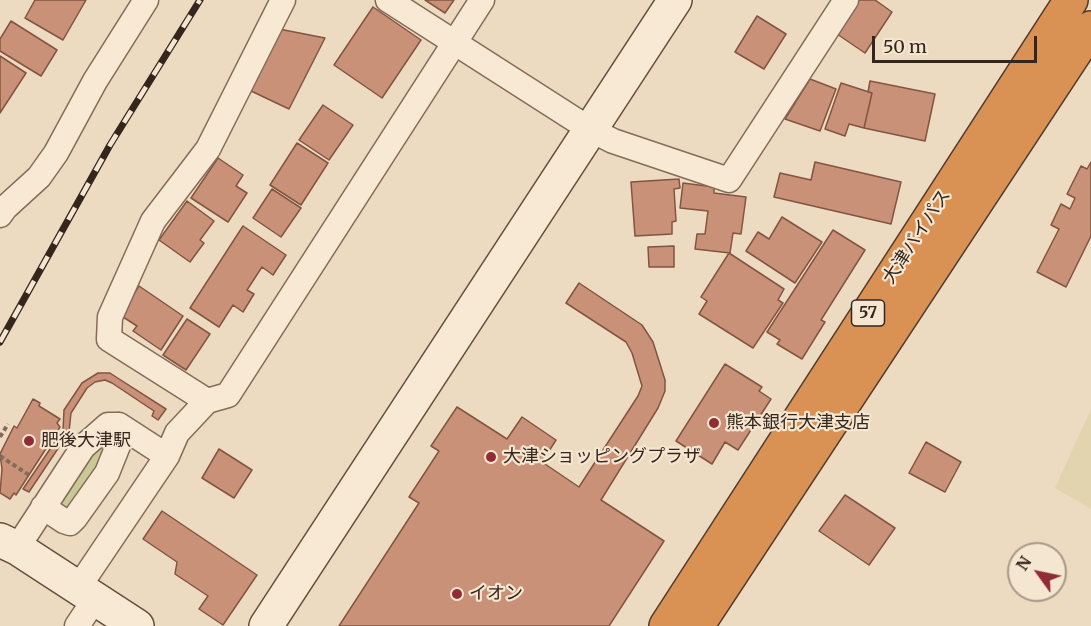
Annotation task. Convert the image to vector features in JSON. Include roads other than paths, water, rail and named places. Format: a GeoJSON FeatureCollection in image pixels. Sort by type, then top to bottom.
{"type":"FeatureCollection","features":[{"type":"Feature","properties":{"kind":"highway","name":"大津バイパス"},"geometry":{"type":"LineString","coordinates":[[666,626],[1071,0]]}},
{"type":"Feature","properties":{"kind":"highway","name":"大津バイパス"},"geometry":{"type":"LineString","coordinates":[[697,626],[1091,28]]}},
{"type":"Feature","properties":{"kind":"street"},"geometry":{"type":"LineString","coordinates":[[0,216],[5,208],[39,177],[56,153],[94,81],[146,0]]}},
{"type":"Feature","properties":{"kind":"street"},"geometry":{"type":"LineString","coordinates":[[207,401],[109,339],[110,317],[153,221],[208,149],[283,0]]}},
{"type":"Feature","properties":{"kind":"street"},"geometry":{"type":"LineString","coordinates":[[388,0],[591,130],[613,141],[729,180],[846,0]]}},
{"type":"Feature","properties":{"kind":"street"},"geometry":{"type":"LineString","coordinates":[[77,626],[87,594],[167,456],[177,433],[207,401],[228,395],[482,0]]}},
{"type":"Feature","properties":{"kind":"street"},"geometry":{"type":"LineString","coordinates":[[266,626],[675,0]]}},
{"type":"Feature","properties":{"kind":"street"},"geometry":{"type":"LineString","coordinates":[[137,626],[9,544],[43,507],[83,447],[108,425],[119,425],[167,456]]}},
{"type":"Feature","properties":{"kind":"street"},"geometry":{"type":"LineString","coordinates":[[43,507],[64,521],[70,523],[75,518],[107,473],[121,438],[119,425]]}},
{"type":"Feature","properties":{"kind":"railway"},"geometry":{"type":"LineString","coordinates":[[0,342],[110,145],[200,0]]}},
{"type":"Feature","properties":{"kind":"place","name":"熊本銀行大津支店"},"geometry":{"type":"Point","coordinates":[714,423]}},
{"type":"Feature","properties":{"kind":"place","name":"肥後大津駅"},"geometry":{"type":"Point","coordinates":[29,441]}},
{"type":"Feature","properties":{"kind":"place","name":"大津ショッピングプラザ"},"geometry":{"type":"Point","coordinates":[491,457]}},
{"type":"Feature","properties":{"kind":"place","name":"イオン"},"geometry":{"type":"Point","coordinates":[457,594]}}]}
